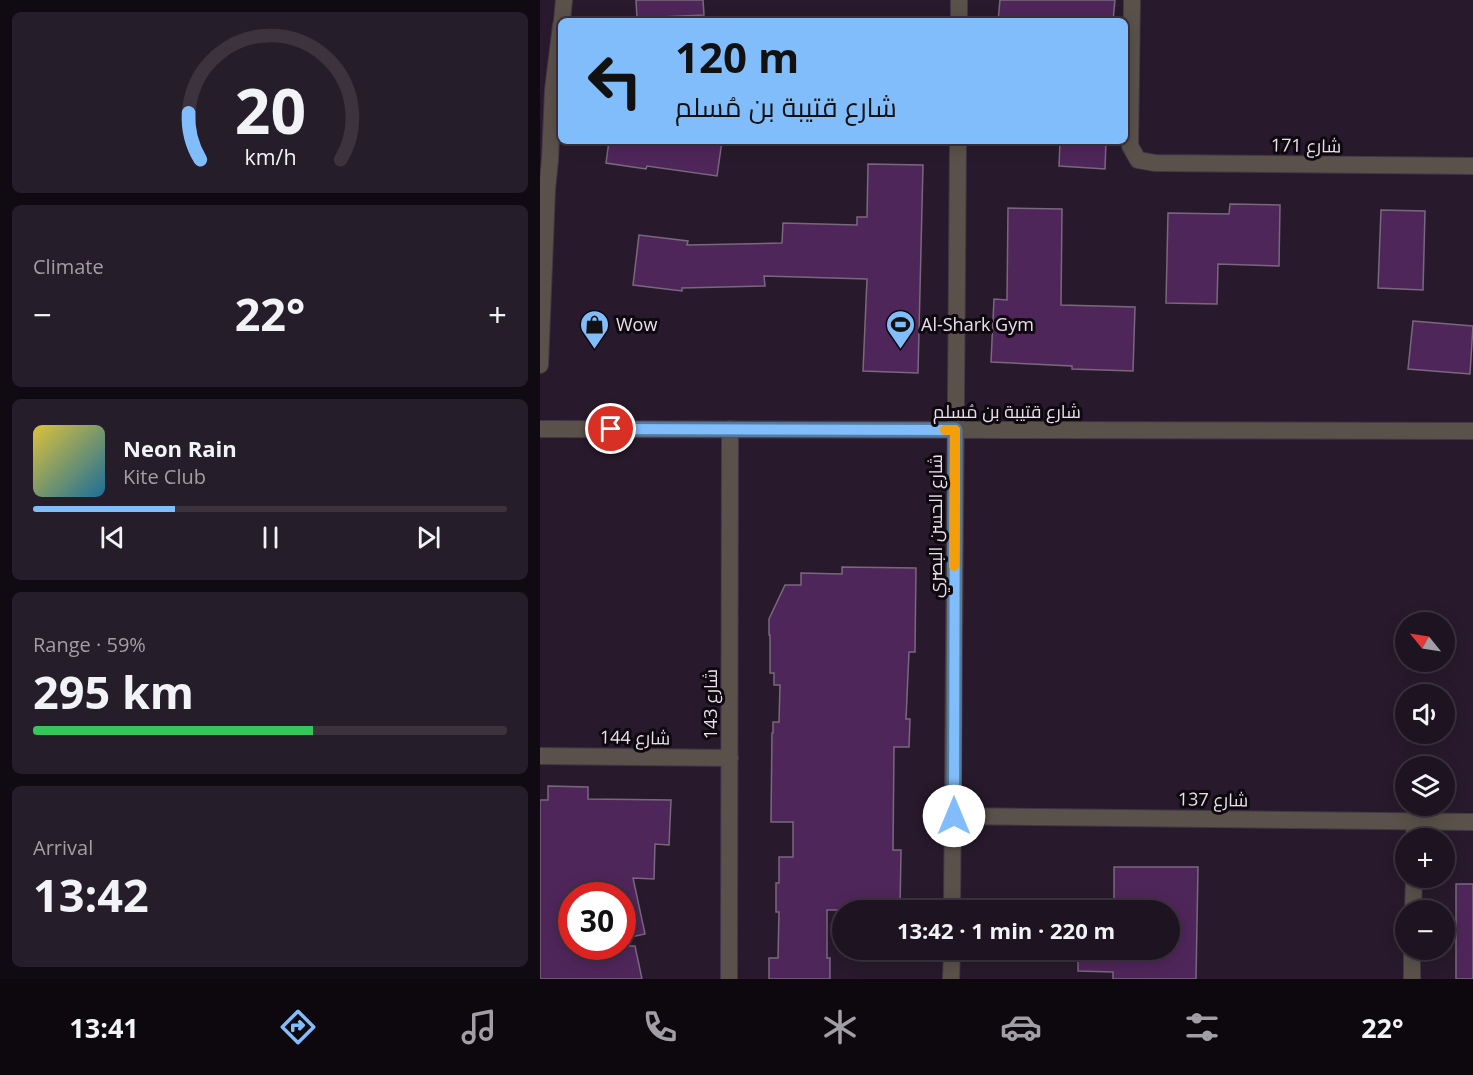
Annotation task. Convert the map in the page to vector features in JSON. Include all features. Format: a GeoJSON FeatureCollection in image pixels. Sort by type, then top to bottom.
{"type":"FeatureCollection","features":[{"type":"Feature","properties":{"kind":"street"},"geometry":{"type":"LineString","coordinates":[[562,18],[564,0]]}},
{"type":"Feature","properties":{"kind":"street"},"geometry":{"type":"LineString","coordinates":[[959,0],[959,18]]}},
{"type":"Feature","properties":{"kind":"street","name":"شارع 171"},"geometry":{"type":"LineString","coordinates":[[1132,0],[1130,146],[1138,160],[1155,163],[1473,166]]}},
{"type":"Feature","properties":{"kind":"street"},"geometry":{"type":"LineString","coordinates":[[540,365],[547,189],[545,160],[558,48]]}},
{"type":"Feature","properties":{"kind":"street","name":"شارع الحسن البصري"},"geometry":{"type":"LineString","coordinates":[[952,900],[958,144]]}},
{"type":"Feature","properties":{"kind":"street","name":"شارع قتيبة بن مُسلم"},"geometry":{"type":"LineString","coordinates":[[540,429],[1473,431]]}},
{"type":"Feature","properties":{"kind":"street","name":"شارع 143"},"geometry":{"type":"LineString","coordinates":[[729,979],[730,429]]}},
{"type":"Feature","properties":{"kind":"street","name":"شارع 144"},"geometry":{"type":"LineString","coordinates":[[540,756],[730,758]]}},
{"type":"Feature","properties":{"kind":"street","name":"شارع 137"},"geometry":{"type":"LineString","coordinates":[[954,816],[1473,822]]}},
{"type":"Feature","properties":{"kind":"street"},"geometry":{"type":"LineString","coordinates":[[1415,821],[1415,828]]}},
{"type":"Feature","properties":{"kind":"street"},"geometry":{"type":"LineString","coordinates":[[951,979],[952,960]]}},
{"type":"Feature","properties":{"kind":"street"},"geometry":{"type":"LineString","coordinates":[[1412,960],[1412,979]]}},
{"type":"Feature","properties":{"kind":"building"},"geometry":{"type":"Polygon","coordinates":[[[636,0],[703,0],[704,15],[637,18],[636,0]]]}},
{"type":"Feature","properties":{"kind":"building"},"geometry":{"type":"Polygon","coordinates":[[[1000,0],[1115,0],[1113,18],[998,18],[1000,0]]]}},
{"type":"Feature","properties":{"kind":"building"},"geometry":{"type":"Polygon","coordinates":[[[609,144],[722,144],[717,176],[606,163],[609,144]]]}},
{"type":"Feature","properties":{"kind":"building"},"geometry":{"type":"Polygon","coordinates":[[[1060,144],[1106,144],[1105,169],[1059,166],[1060,144]]]}},
{"type":"Feature","properties":{"kind":"building"},"geometry":{"type":"Polygon","coordinates":[[[868,164],[923,165],[918,373],[863,371],[867,279],[764,276],[765,286],[682,288],[682,291],[633,285],[639,235],[688,241],[687,245],[782,243],[783,223],[857,225],[857,217],[867,217],[868,164]]]}},
{"type":"Feature","properties":{"kind":"building"},"geometry":{"type":"Polygon","coordinates":[[[1230,204],[1280,205],[1279,266],[1218,264],[1217,304],[1166,303],[1168,213],[1229,214],[1230,204]]]}},
{"type":"Feature","properties":{"kind":"building"},"geometry":{"type":"Polygon","coordinates":[[[1008,208],[1062,209],[1061,305],[1135,307],[1133,371],[1072,369],[1072,366],[991,362],[994,299],[1007,300],[1008,208]]]}},
{"type":"Feature","properties":{"kind":"building"},"geometry":{"type":"Polygon","coordinates":[[[1381,210],[1425,211],[1423,290],[1378,288],[1381,210]]]}},
{"type":"Feature","properties":{"kind":"building"},"geometry":{"type":"Polygon","coordinates":[[[1413,321],[1473,326],[1470,374],[1408,369],[1413,321]]]}},
{"type":"Feature","properties":{"kind":"building"},"geometry":{"type":"Polygon","coordinates":[[[842,567],[916,568],[915,652],[909,652],[906,719],[910,719],[909,747],[894,747],[893,850],[901,850],[900,900],[832,900],[832,910],[827,910],[827,958],[830,958],[830,979],[769,979],[769,958],[778,958],[779,912],[776,912],[776,883],[779,883],[779,857],[793,857],[793,822],[771,822],[772,733],[773,722],[779,722],[780,685],[774,685],[774,673],[770,673],[769,619],[785,585],[801,585],[801,573],[842,574],[842,567]]]}},
{"type":"Feature","properties":{"kind":"building"},"geometry":{"type":"Polygon","coordinates":[[[548,786],[588,787],[588,799],[671,800],[669,845],[655,844],[654,879],[633,878],[634,882],[558,882],[558,960],[636,960],[636,951],[642,979],[540,979],[540,800],[548,800],[548,786]]]}},
{"type":"Feature","properties":{"kind":"building"},"geometry":{"type":"Polygon","coordinates":[[[1114,867],[1198,867],[1196,979],[1113,979],[1113,972],[1078,971],[1078,960],[1180,960],[1180,900],[1114,900],[1114,867]]]}},
{"type":"Feature","properties":{"kind":"building"},"geometry":{"type":"Polygon","coordinates":[[[1456,884],[1473,884],[1473,979],[1456,979],[1456,884]]]}},
{"type":"Feature","properties":{"kind":"building"},"geometry":{"type":"Polygon","coordinates":[[[636,892],[645,934],[636,936],[636,892]]]}},
{"type":"Feature","properties":{"kind":"slow traffic"},"geometry":{"type":"LineString","coordinates":[[945,430],[955,430],[954,566]]}},
{"type":"Feature","properties":{"kind":"place","name":"Wow"},"geometry":{"type":"Point","coordinates":[595,350]}},
{"type":"Feature","properties":{"kind":"place","name":"Al-Shark Gym"},"geometry":{"type":"Point","coordinates":[900,350]}},
{"type":"Feature","properties":{"kind":"route"},"geometry":{"type":"LineString","coordinates":[[611,429],[955,430],[954,816]]}}]}
